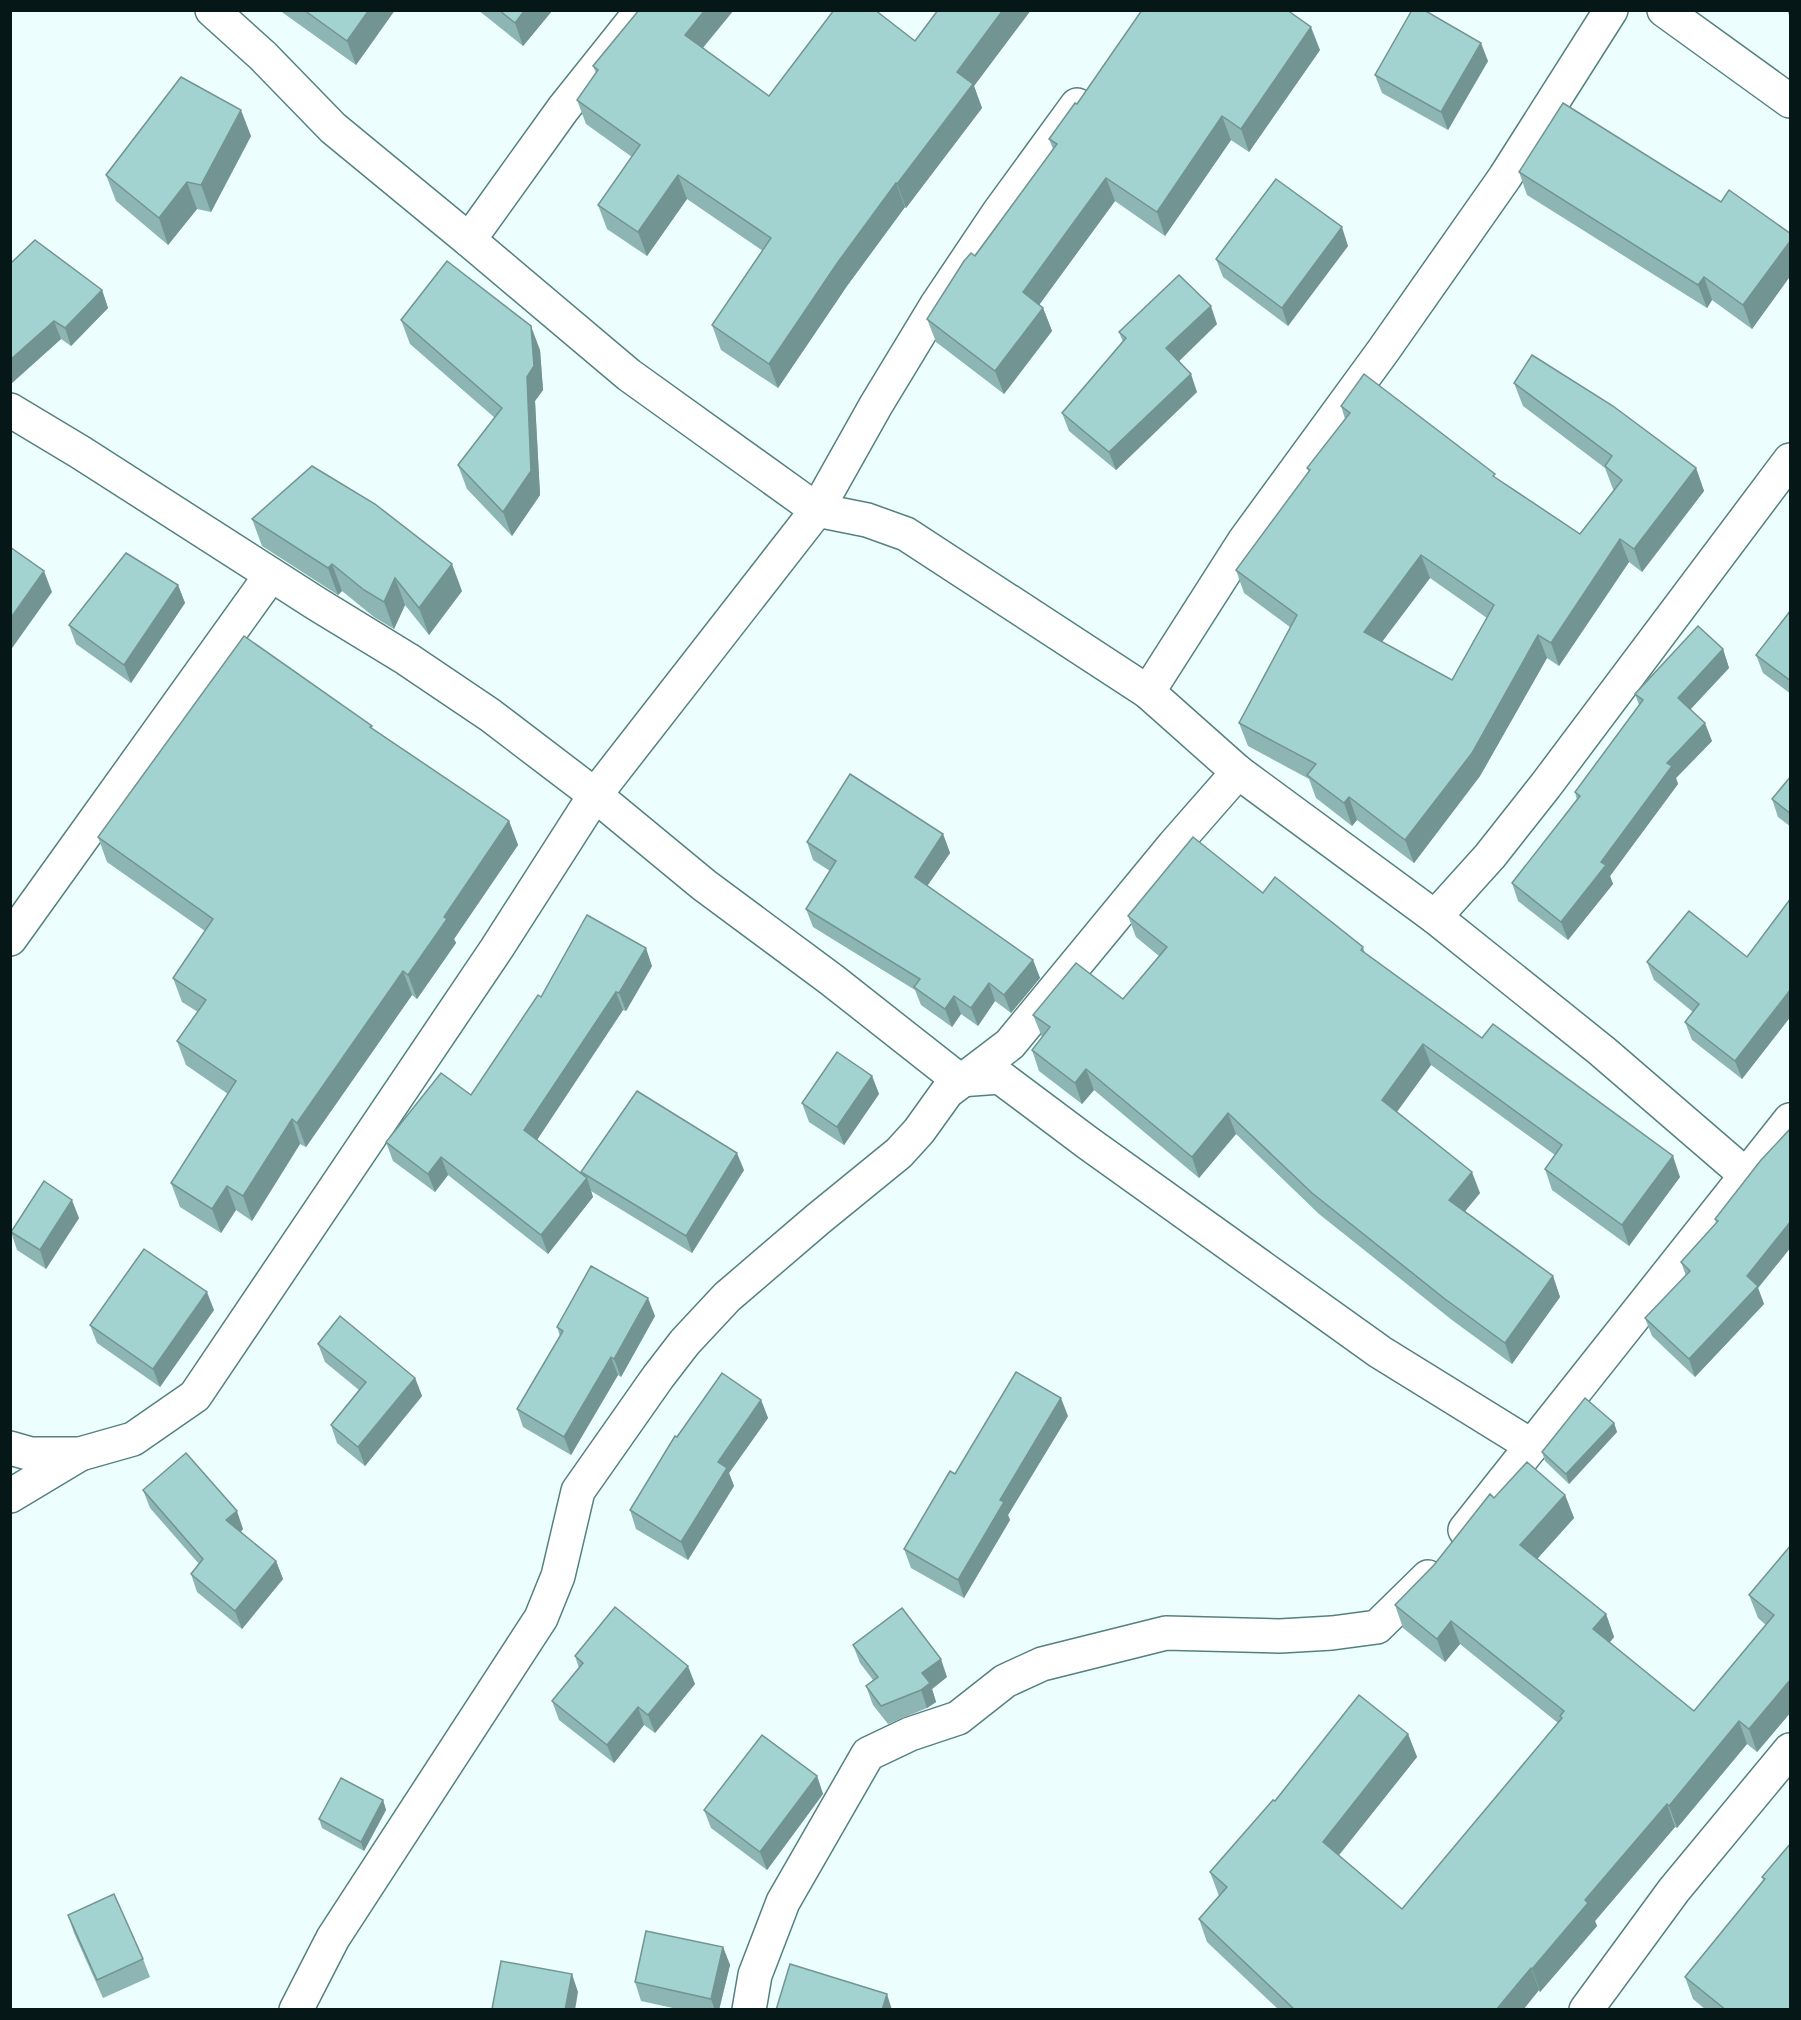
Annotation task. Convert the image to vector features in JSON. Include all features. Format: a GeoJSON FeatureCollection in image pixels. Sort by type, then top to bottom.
{"type":"FeatureCollection","features":[{"type":"Feature","properties":{"kind":"street"},"geometry":{"type":"LineString","coordinates":[[212,10],[263,56],[333,128],[629,375],[817,510],[867,520],[906,534],[1148,692],[1238,772],[1435,917],[1602,1051],[1747,1176]]}},
{"type":"Feature","properties":{"kind":"street"},"geometry":{"type":"LineString","coordinates":[[469,240],[564,108],[642,10]]}},
{"type":"Feature","properties":{"kind":"street"},"geometry":{"type":"LineString","coordinates":[[1148,692],[1245,540],[1383,351],[1505,177],[1611,10]]}},
{"type":"Feature","properties":{"kind":"street"},"geometry":{"type":"LineString","coordinates":[[1664,10],[1791,102]]}},
{"type":"Feature","properties":{"kind":"street"},"geometry":{"type":"LineString","coordinates":[[10,1496],[80,1454],[133,1439],[195,1396],[497,948],[595,795],[817,510],[876,405],[936,306],[999,212],[1095,78]]}},
{"type":"Feature","properties":{"kind":"street"},"geometry":{"type":"LineString","coordinates":[[10,410],[407,659],[490,715],[595,795],[704,885],[832,980],[959,1080],[1000,1077],[1097,1150],[1380,1352],[1532,1446]]}},
{"type":"Feature","properties":{"kind":"street"},"geometry":{"type":"LineString","coordinates":[[1435,917],[1490,856],[1546,785],[1791,460]]}},
{"type":"Feature","properties":{"kind":"street"},"geometry":{"type":"LineString","coordinates":[[10,939],[271,575]]}},
{"type":"Feature","properties":{"kind":"street"},"geometry":{"type":"LineString","coordinates":[[296,2010],[333,1938],[540,1618],[558,1576],[578,1491],[658,1377],[685,1342],[727,1297],[899,1153],[959,1080],[1010,1044],[1174,845],[1238,772]]}},
{"type":"Feature","properties":{"kind":"street"},"geometry":{"type":"LineString","coordinates":[[749,2010],[755,1975],[783,1902],[868,1754],[910,1734],[958,1718],[1005,1681],[1042,1664],[1166,1633],[1280,1636],[1332,1633],[1377,1627],[1428,1576],[1447,1553],[1791,1120]]}},
{"type":"Feature","properties":{"kind":"street"},"geometry":{"type":"LineString","coordinates":[[10,1448],[31,1454],[80,1454]]}},
{"type":"Feature","properties":{"kind":"street"},"geometry":{"type":"LineString","coordinates":[[1586,2010],[1674,1890],[1791,1750]]}},
{"type":"Feature","properties":{"kind":"building"},"geometry":{"type":"Polygon","coordinates":[[[304,10],[369,10],[347,41],[304,10]]]}},
{"type":"Feature","properties":{"kind":"building"},"geometry":{"type":"Polygon","coordinates":[[[499,10],[525,10],[515,23],[499,10]]]}},
{"type":"Feature","properties":{"kind":"building"},"geometry":{"type":"Polygon","coordinates":[[[639,10],[705,10],[685,35],[769,96],[834,10],[875,10],[915,41],[938,10],[1003,10],[957,72],[973,84],[838,262],[769,364],[712,325],[771,238],[678,175],[638,232],[598,205],[640,145],[577,100],[598,70],[593,66],[639,10]]]}},
{"type":"Feature","properties":{"kind":"building"},"geometry":{"type":"Polygon","coordinates":[[[1142,10],[1287,10],[1311,27],[1241,129],[1222,116],[1157,212],[1106,178],[1023,292],[1043,308],[995,371],[927,319],[964,261],[971,253],[975,256],[1057,144],[1049,139],[1075,103],[1077,104],[1142,10]]]}},
{"type":"Feature","properties":{"kind":"building"},"geometry":{"type":"Polygon","coordinates":[[[1412,10],[1424,10],[1481,43],[1441,112],[1375,75],[1412,10]]]}},
{"type":"Feature","properties":{"kind":"building"},"geometry":{"type":"Polygon","coordinates":[[[181,77],[241,110],[201,185],[187,182],[159,218],[106,175],[181,77]]]}},
{"type":"Feature","properties":{"kind":"building"},"geometry":{"type":"Polygon","coordinates":[[[1563,103],[1721,202],[1729,190],[1791,234],[1791,240],[1743,305],[1704,277],[1698,285],[1519,172],[1563,103]]]}},
{"type":"Feature","properties":{"kind":"building"},"geometry":{"type":"Polygon","coordinates":[[[1276,179],[1342,227],[1282,308],[1216,259],[1276,179]]]}},
{"type":"Feature","properties":{"kind":"building"},"geometry":{"type":"Polygon","coordinates":[[[35,240],[102,290],[65,328],[54,321],[10,360],[10,264],[35,240]]]}},
{"type":"Feature","properties":{"kind":"building"},"geometry":{"type":"Polygon","coordinates":[[[447,261],[531,326],[534,366],[527,377],[531,471],[503,512],[458,465],[502,408],[401,320],[447,261]]]}},
{"type":"Feature","properties":{"kind":"building"},"geometry":{"type":"Polygon","coordinates":[[[1179,275],[1211,306],[1166,348],[1191,374],[1109,452],[1062,413],[1126,338],[1119,332],[1179,275]]]}},
{"type":"Feature","properties":{"kind":"building"},"geometry":{"type":"Polygon","coordinates":[[[1532,355],[1613,406],[1696,468],[1634,549],[1620,539],[1551,643],[1538,635],[1472,753],[1405,840],[1349,797],[1344,803],[1307,775],[1316,764],[1239,723],[1297,615],[1236,570],[1310,470],[1307,468],[1350,413],[1341,406],[1364,374],[1495,474],[1493,476],[1580,534],[1622,480],[1605,466],[1612,456],[1514,383],[1532,355]],[[1421,555],[1364,632],[1452,680],[1494,605],[1421,555]]]}},
{"type":"Feature","properties":{"kind":"building"},"geometry":{"type":"Polygon","coordinates":[[[312,466],[375,504],[452,564],[419,608],[395,578],[384,602],[364,590],[332,564],[328,568],[252,519],[312,466]]]}},
{"type":"Feature","properties":{"kind":"building"},"geometry":{"type":"Polygon","coordinates":[[[10,547],[44,571],[10,619],[10,547]]]}},
{"type":"Feature","properties":{"kind":"building"},"geometry":{"type":"Polygon","coordinates":[[[126,553],[178,585],[124,665],[69,625],[126,553]]]}},
{"type":"Feature","properties":{"kind":"building"},"geometry":{"type":"Polygon","coordinates":[[[1791,610],[1791,681],[1756,655],[1791,610]]]}},
{"type":"Feature","properties":{"kind":"building"},"geometry":{"type":"Polygon","coordinates":[[[1698,626],[1723,649],[1678,698],[1705,723],[1667,763],[1672,766],[1601,862],[1606,865],[1561,922],[1512,883],[1580,796],[1575,792],[1643,700],[1635,694],[1698,626]]]}},
{"type":"Feature","properties":{"kind":"building"},"geometry":{"type":"Polygon","coordinates":[[[244,636],[372,726],[370,727],[509,821],[444,917],[447,919],[408,975],[403,971],[297,1123],[292,1119],[243,1196],[227,1186],[212,1209],[171,1183],[236,1081],[177,1041],[206,1000],[173,978],[213,919],[98,837],[244,636]]]}},
{"type":"Feature","properties":{"kind":"building"},"geometry":{"type":"Polygon","coordinates":[[[850,774],[943,834],[915,877],[1033,960],[1004,995],[989,983],[971,1008],[954,996],[945,1009],[914,987],[920,979],[806,909],[836,861],[807,842],[850,774]]]}},
{"type":"Feature","properties":{"kind":"building"},"geometry":{"type":"Polygon","coordinates":[[[1791,776],[1791,814],[1772,799],[1791,776]]]}},
{"type":"Feature","properties":{"kind":"building"},"geometry":{"type":"Polygon","coordinates":[[[1193,837],[1263,893],[1275,877],[1363,947],[1361,950],[1482,1038],[1493,1024],[1673,1156],[1622,1225],[1545,1169],[1562,1145],[1423,1044],[1382,1100],[1472,1172],[1449,1200],[1553,1276],[1505,1343],[1445,1299],[1312,1193],[1228,1113],[1192,1157],[1086,1069],[1075,1083],[1032,1050],[1050,1027],[1033,1015],[1076,963],[1123,999],[1167,947],[1128,916],[1193,837]]]}},
{"type":"Feature","properties":{"kind":"building"},"geometry":{"type":"Polygon","coordinates":[[[1791,898],[1791,989],[1735,1061],[1685,1022],[1699,1004],[1647,962],[1689,911],[1747,957],[1791,898]]]}},
{"type":"Feature","properties":{"kind":"building"},"geometry":{"type":"Polygon","coordinates":[[[587,915],[646,948],[619,993],[616,992],[524,1130],[587,1178],[541,1235],[441,1157],[428,1174],[386,1142],[441,1073],[471,1095],[538,995],[541,997],[587,915]]]}},
{"type":"Feature","properties":{"kind":"building"},"geometry":{"type":"Polygon","coordinates":[[[837,1052],[872,1076],[837,1127],[802,1103],[837,1052]]]}},
{"type":"Feature","properties":{"kind":"building"},"geometry":{"type":"Polygon","coordinates":[[[637,1091],[737,1153],[686,1236],[581,1172],[637,1091]]]}},
{"type":"Feature","properties":{"kind":"building"},"geometry":{"type":"Polygon","coordinates":[[[1791,1128],[1791,1221],[1747,1276],[1758,1286],[1689,1359],[1645,1318],[1690,1271],[1681,1262],[1718,1221],[1715,1219],[1761,1160],[1791,1128]]]}},
{"type":"Feature","properties":{"kind":"building"},"geometry":{"type":"Polygon","coordinates":[[[44,1181],[72,1200],[40,1250],[11,1232],[44,1181]]]}},
{"type":"Feature","properties":{"kind":"building"},"geometry":{"type":"Polygon","coordinates":[[[144,1249],[207,1292],[153,1369],[90,1325],[144,1249]]]}},
{"type":"Feature","properties":{"kind":"building"},"geometry":{"type":"Polygon","coordinates":[[[591,1266],[648,1298],[614,1359],[611,1357],[564,1437],[517,1409],[563,1331],[557,1327],[591,1266]]]}},
{"type":"Feature","properties":{"kind":"building"},"geometry":{"type":"Polygon","coordinates":[[[340,1316],[415,1378],[358,1447],[331,1425],[366,1382],[318,1344],[340,1316]]]}},
{"type":"Feature","properties":{"kind":"building"},"geometry":{"type":"Polygon","coordinates":[[[1016,1372],[1061,1398],[1000,1500],[1004,1502],[958,1580],[904,1549],[950,1471],[955,1474],[1016,1372]]]}},
{"type":"Feature","properties":{"kind":"building"},"geometry":{"type":"Polygon","coordinates":[[[722,1373],[761,1400],[718,1462],[727,1468],[681,1542],[630,1510],[675,1436],[677,1437],[722,1373]]]}},
{"type":"Feature","properties":{"kind":"building"},"geometry":{"type":"Polygon","coordinates":[[[1585,1398],[1614,1423],[1566,1474],[1542,1452],[1585,1398]]]}},
{"type":"Feature","properties":{"kind":"building"},"geometry":{"type":"Polygon","coordinates":[[[186,1453],[237,1511],[226,1520],[276,1561],[235,1611],[191,1574],[203,1559],[143,1490],[186,1453]]]}},
{"type":"Feature","properties":{"kind":"building"},"geometry":{"type":"Polygon","coordinates":[[[1527,1462],[1565,1495],[1520,1545],[1606,1614],[1593,1629],[1694,1711],[1774,1615],[1749,1595],[1791,1545],[1791,1679],[1749,1729],[1739,1721],[1669,1806],[1667,1804],[1585,1900],[1588,1903],[1496,2010],[1295,2010],[1199,1919],[1227,1887],[1210,1872],[1273,1800],[1275,1801],[1359,1695],[1408,1734],[1323,1842],[1402,1909],[1562,1718],[1560,1716],[1564,1711],[1451,1621],[1437,1639],[1395,1605],[1434,1565],[1490,1494],[1494,1498],[1527,1462]]]}},
{"type":"Feature","properties":{"kind":"building"},"geometry":{"type":"Polygon","coordinates":[[[615,1607],[688,1666],[648,1715],[638,1707],[607,1745],[552,1701],[583,1663],[575,1656],[615,1607]]]}},
{"type":"Feature","properties":{"kind":"building"},"geometry":{"type":"Polygon","coordinates":[[[902,1608],[941,1659],[922,1673],[930,1683],[921,1690],[881,1706],[866,1686],[878,1677],[853,1645],[902,1608]]]}},
{"type":"Feature","properties":{"kind":"building"},"geometry":{"type":"Polygon","coordinates":[[[762,1735],[817,1776],[760,1852],[704,1810],[762,1735]]]}},
{"type":"Feature","properties":{"kind":"building"},"geometry":{"type":"Polygon","coordinates":[[[341,1778],[383,1800],[361,1842],[319,1819],[341,1778]]]}},
{"type":"Feature","properties":{"kind":"building"},"geometry":{"type":"Polygon","coordinates":[[[1791,1843],[1791,2010],[1726,2010],[1685,1977],[1765,1879],[1762,1877],[1791,1843]]]}},
{"type":"Feature","properties":{"kind":"building"},"geometry":{"type":"Polygon","coordinates":[[[114,1894],[143,1959],[97,1980],[68,1915],[114,1894]]]}},
{"type":"Feature","properties":{"kind":"building"},"geometry":{"type":"Polygon","coordinates":[[[646,1931],[723,1947],[711,1999],[635,1982],[646,1931]]]}},
{"type":"Feature","properties":{"kind":"building"},"geometry":{"type":"Polygon","coordinates":[[[501,1961],[572,1974],[565,2010],[492,2009],[501,1961]]]}},
{"type":"Feature","properties":{"kind":"building"},"geometry":{"type":"Polygon","coordinates":[[[790,1964],[887,1994],[882,2010],[776,2010],[790,1964]]]}}]}
